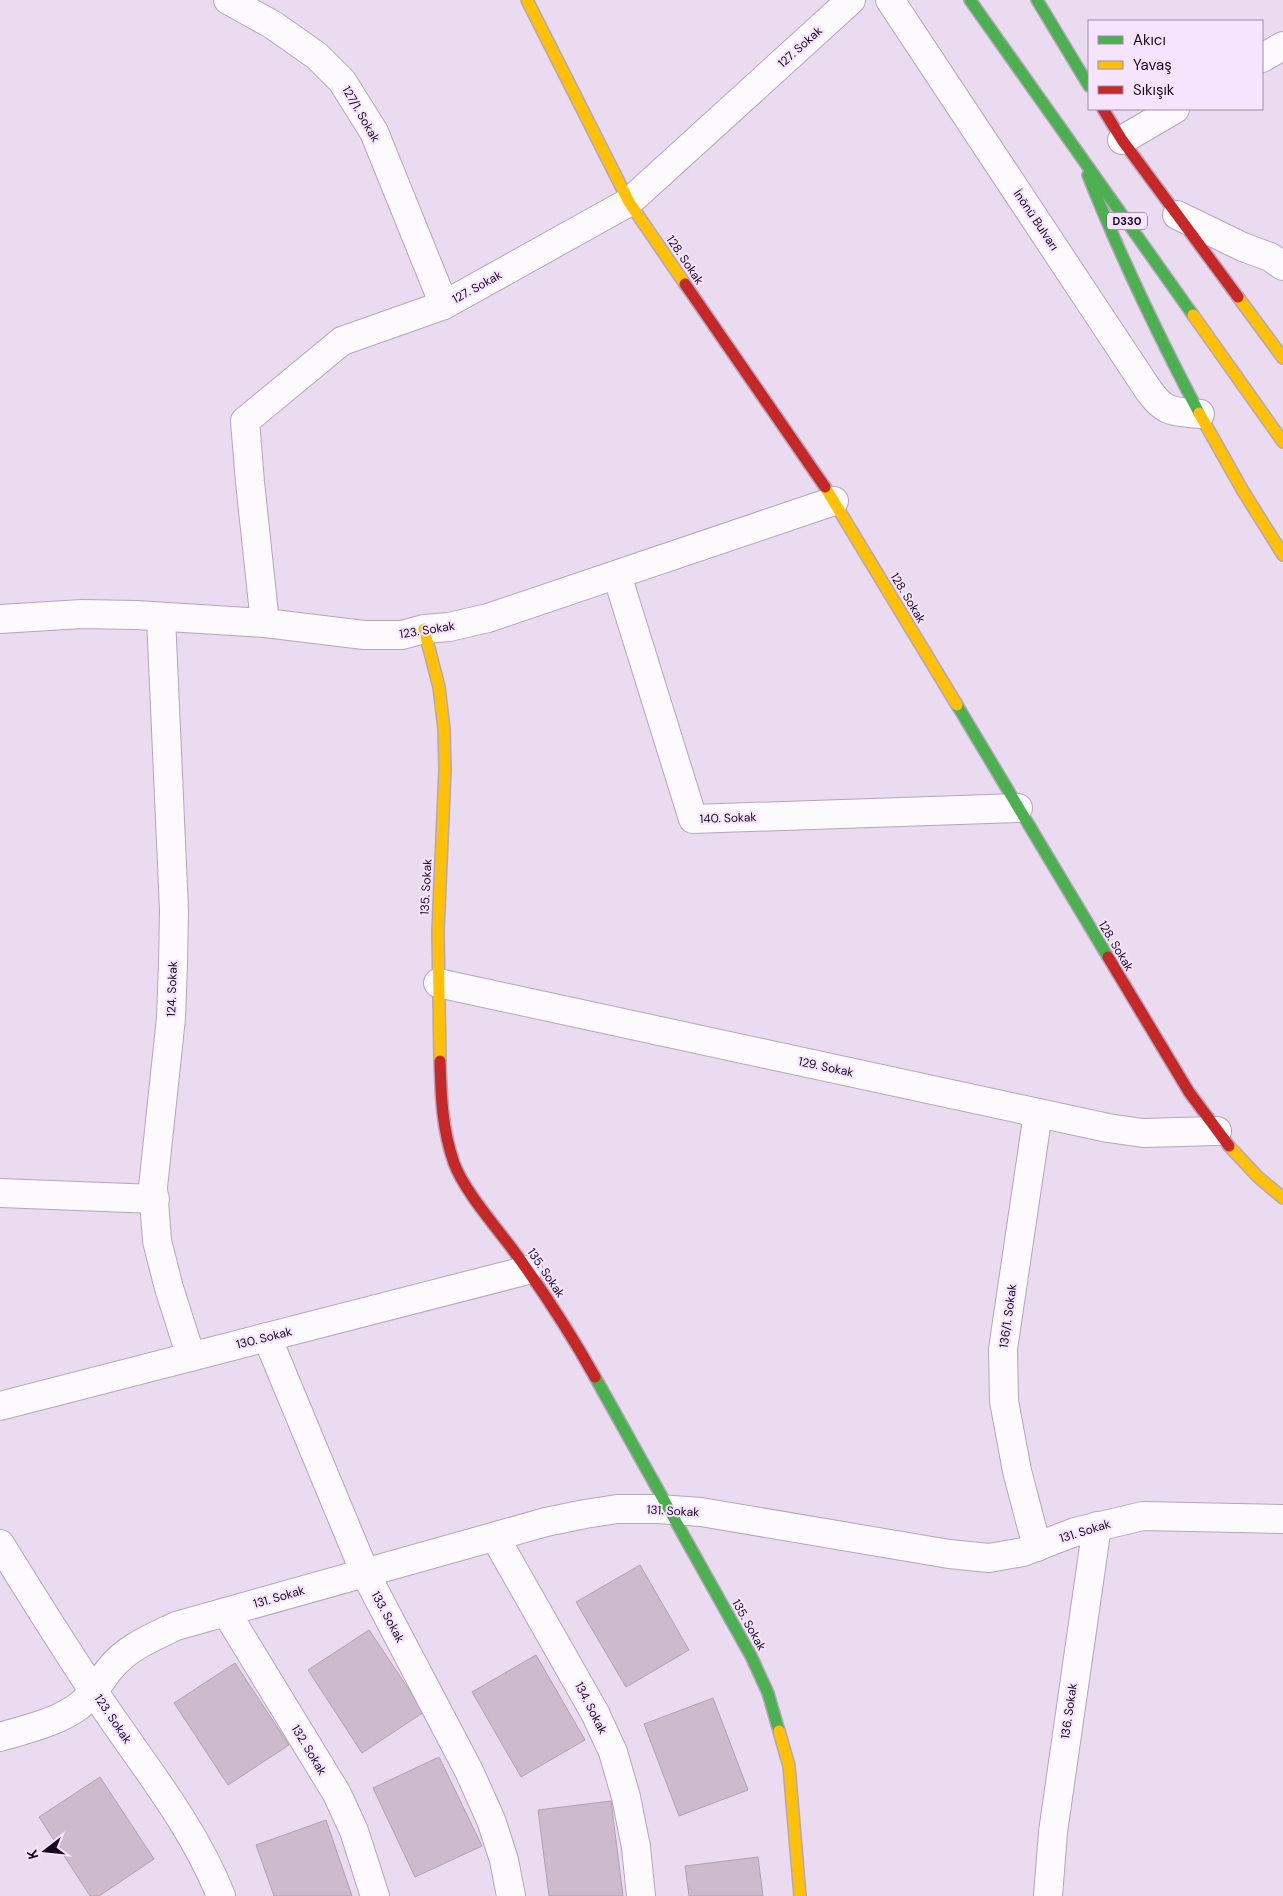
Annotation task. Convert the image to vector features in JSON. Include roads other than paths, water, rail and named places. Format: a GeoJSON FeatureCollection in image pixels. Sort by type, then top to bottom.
{"type":"FeatureCollection","features":[{"type":"Feature","properties":{"kind":"main road","name":"128. Sokak"},"geometry":{"type":"LineString","coordinates":[[527,0],[629,202],[834,501],[1189,1092],[1217,1131],[1258,1177],[1283,1198]]}},
{"type":"Feature","properties":{"kind":"main road","name":"D330"},"geometry":{"type":"LineString","coordinates":[[970,0],[1080,152],[1283,442]]}},
{"type":"Feature","properties":{"kind":"main road"},"geometry":{"type":"LineString","coordinates":[[1037,0],[1088,84]]}},
{"type":"Feature","properties":{"kind":"main road"},"geometry":{"type":"LineString","coordinates":[[1104,110],[1122,140],[1283,358]]}},
{"type":"Feature","properties":{"kind":"main road"},"geometry":{"type":"LineString","coordinates":[[1080,152],[1110,232],[1183,382],[1244,496],[1283,555]]}},
{"type":"Feature","properties":{"kind":"main road","name":"135. Sokak"},"geometry":{"type":"LineString","coordinates":[[424,629],[439,687],[444,729],[445,770],[438,931],[438,983],[441,1098],[446,1137],[455,1165],[472,1194],[528,1270],[577,1345],[751,1656],[768,1693],[789,1766],[800,1896]]}},
{"type":"Feature","properties":{"kind":"street","name":"127/1. Sokak"},"geometry":{"type":"LineString","coordinates":[[228,0],[273,25],[317,56],[342,82],[374,132],[444,305]]}},
{"type":"Feature","properties":{"kind":"street","name":"127. Sokak"},"geometry":{"type":"LineString","coordinates":[[265,623],[245,421],[342,341],[444,305],[629,202],[851,0]]}},
{"type":"Feature","properties":{"kind":"street","name":"İnönü Bulvarı"},"geometry":{"type":"LineString","coordinates":[[890,0],[1148,391],[1156,401],[1170,411],[1200,414]]}},
{"type":"Feature","properties":{"kind":"street"},"geometry":{"type":"LineString","coordinates":[[1263,57],[1283,46]]}},
{"type":"Feature","properties":{"kind":"street"},"geometry":{"type":"LineString","coordinates":[[1122,140],[1173,110]]}},
{"type":"Feature","properties":{"kind":"street"},"geometry":{"type":"LineString","coordinates":[[1177,215],[1243,246],[1263,253],[1283,266]]}},
{"type":"Feature","properties":{"kind":"street","name":"123. Sokak"},"geometry":{"type":"LineString","coordinates":[[0,619],[82,614],[161,617],[265,623],[364,635],[402,635],[424,629],[449,627],[488,618],[834,501]]}},
{"type":"Feature","properties":{"kind":"street","name":"140. Sokak"},"geometry":{"type":"LineString","coordinates":[[617,575],[693,819],[1018,808]]}},
{"type":"Feature","properties":{"kind":"street","name":"124. Sokak"},"geometry":{"type":"LineString","coordinates":[[161,617],[174,910],[171,1018],[153,1187],[157,1241],[190,1357]]}},
{"type":"Feature","properties":{"kind":"street","name":"129. Sokak"},"geometry":{"type":"LineString","coordinates":[[438,983],[1108,1128],[1143,1133],[1217,1131]]}},
{"type":"Feature","properties":{"kind":"street","name":"136/1. Sokak"},"geometry":{"type":"LineString","coordinates":[[1037,1547],[1017,1471],[1007,1419],[1004,1401],[1003,1349],[1038,1113]]}},
{"type":"Feature","properties":{"kind":"street"},"geometry":{"type":"LineString","coordinates":[[0,1193],[155,1199]]}},
{"type":"Feature","properties":{"kind":"street","name":"130. Sokak"},"geometry":{"type":"LineString","coordinates":[[0,1406],[528,1270]]}},
{"type":"Feature","properties":{"kind":"street","name":"133. Sokak"},"geometry":{"type":"LineString","coordinates":[[267,1337],[365,1573],[469,1771],[491,1820],[504,1860],[511,1896]]}},
{"type":"Feature","properties":{"kind":"street","name":"131. Sokak"},"geometry":{"type":"LineString","coordinates":[[0,1737],[57,1719],[79,1706],[94,1692],[109,1670],[125,1653],[148,1639],[176,1626],[494,1536],[585,1514],[617,1509],[701,1512],[949,1554],[989,1558],[1023,1552],[1075,1532],[1143,1516],[1283,1519]]}},
{"type":"Feature","properties":{"kind":"street","name":"136. Sokak"},"geometry":{"type":"LineString","coordinates":[[1048,1896],[1055,1813],[1097,1526]]}},
{"type":"Feature","properties":{"kind":"street","name":"134. Sokak"},"geometry":{"type":"LineString","coordinates":[[494,1536],[595,1713],[613,1752],[626,1797],[636,1847],[641,1896]]}},
{"type":"Feature","properties":{"kind":"street","name":"123. Sokak"},"geometry":{"type":"LineString","coordinates":[[0,1544],[94,1692],[190,1832],[208,1865],[221,1896]]}},
{"type":"Feature","properties":{"kind":"street","name":"132. Sokak"},"geometry":{"type":"LineString","coordinates":[[226,1612],[336,1794],[354,1831],[375,1896]]}}]}
